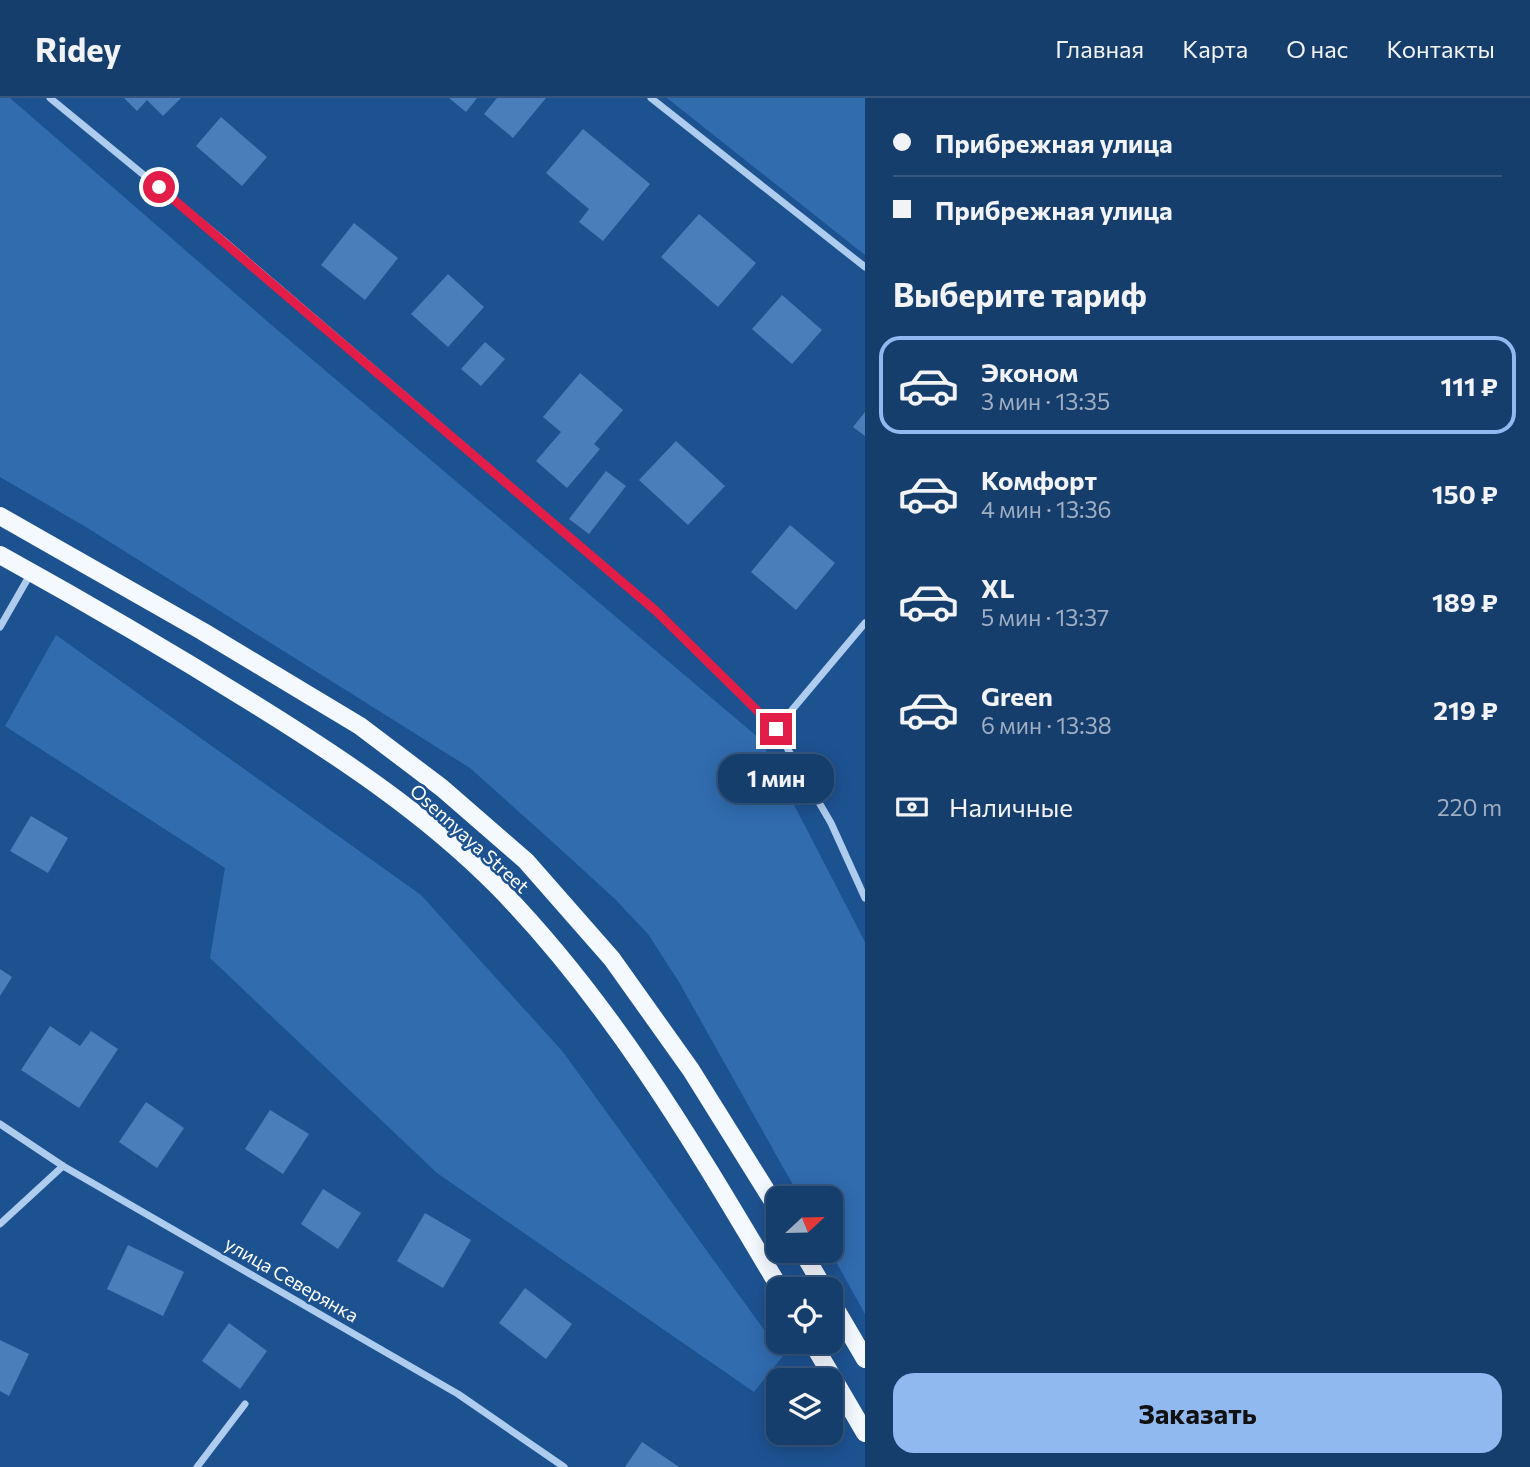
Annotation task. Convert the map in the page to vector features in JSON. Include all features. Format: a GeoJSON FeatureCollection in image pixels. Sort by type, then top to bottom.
{"type":"FeatureCollection","features":[{"type":"Feature","properties":{"kind":"main road","name":"Osennyaya Street"},"geometry":{"type":"LineString","coordinates":[[0,516],[202,631],[360,726],[443,788],[515,852],[612,959],[691,1070],[766,1190]]}},
{"type":"Feature","properties":{"kind":"main road","name":"Osennyaya Street"},"geometry":{"type":"LineString","coordinates":[[0,555],[187,662],[340,758],[420,817],[497,886],[584,984],[659,1090],[773,1277]]}},
{"type":"Feature","properties":{"kind":"main road"},"geometry":{"type":"LineString","coordinates":[[843,1321],[865,1359]]}},
{"type":"Feature","properties":{"kind":"main road"},"geometry":{"type":"LineString","coordinates":[[819,1354],[865,1433]]}},
{"type":"Feature","properties":{"kind":"street"},"geometry":{"type":"LineString","coordinates":[[50,98],[223,240],[656,611],[776,729],[831,823],[865,898]]}},
{"type":"Feature","properties":{"kind":"street"},"geometry":{"type":"LineString","coordinates":[[651,98],[865,267]]}},
{"type":"Feature","properties":{"kind":"street"},"geometry":{"type":"LineString","coordinates":[[0,627],[31,572]]}},
{"type":"Feature","properties":{"kind":"street"},"geometry":{"type":"LineString","coordinates":[[776,729],[865,622]]}},
{"type":"Feature","properties":{"kind":"street","name":"улица Северянка"},"geometry":{"type":"LineString","coordinates":[[0,1124],[62,1166],[458,1394],[564,1467]]}},
{"type":"Feature","properties":{"kind":"street"},"geometry":{"type":"LineString","coordinates":[[0,1224],[62,1166]]}},
{"type":"Feature","properties":{"kind":"street"},"geometry":{"type":"LineString","coordinates":[[197,1467],[245,1404]]}},
{"type":"Feature","properties":{"kind":"shaded area"},"geometry":{"type":"Polygon","coordinates":[[[0,98],[10,98],[268,322],[760,739],[865,942],[865,1314],[837,1264],[844,1264],[844,1186],[794,1186],[679,982],[648,934],[615,899],[470,768],[86,527],[0,477],[0,98]]]}},
{"type":"Feature","properties":{"kind":"shaded area"},"geometry":{"type":"Polygon","coordinates":[[[667,98],[865,98],[865,255],[667,98]]]}},
{"type":"Feature","properties":{"kind":"shaded area"},"geometry":{"type":"Polygon","coordinates":[[[56,635],[421,895],[563,1052],[766,1333],[766,1354],[783,1356],[773,1368],[766,1368],[766,1377],[754,1392],[437,1173],[210,958],[225,868],[5,726],[56,635]]]}},
{"type":"Feature","properties":{"kind":"building"},"geometry":{"type":"Polygon","coordinates":[[[124,98],[181,98],[163,116],[147,100],[137,111],[124,98]]]}},
{"type":"Feature","properties":{"kind":"building"},"geometry":{"type":"Polygon","coordinates":[[[449,98],[477,98],[466,112],[449,98]]]}},
{"type":"Feature","properties":{"kind":"building"},"geometry":{"type":"Polygon","coordinates":[[[497,98],[546,98],[513,138],[484,114],[497,98]]]}},
{"type":"Feature","properties":{"kind":"building"},"geometry":{"type":"Polygon","coordinates":[[[221,117],[267,157],[242,186],[196,146],[221,117]]]}},
{"type":"Feature","properties":{"kind":"building"},"geometry":{"type":"Polygon","coordinates":[[[583,129],[650,184],[603,241],[579,222],[589,209],[546,173],[583,129]]]}},
{"type":"Feature","properties":{"kind":"building"},"geometry":{"type":"Polygon","coordinates":[[[699,214],[756,263],[718,307],[661,257],[699,214]]]}},
{"type":"Feature","properties":{"kind":"building"},"geometry":{"type":"Polygon","coordinates":[[[354,223],[398,258],[365,300],[321,265],[354,223]]]}},
{"type":"Feature","properties":{"kind":"building"},"geometry":{"type":"Polygon","coordinates":[[[448,274],[484,307],[448,347],[411,314],[448,274]]]}},
{"type":"Feature","properties":{"kind":"building"},"geometry":{"type":"Polygon","coordinates":[[[782,295],[822,330],[792,364],[752,329],[782,295]]]}},
{"type":"Feature","properties":{"kind":"building"},"geometry":{"type":"Polygon","coordinates":[[[485,342],[505,359],[481,386],[461,369],[485,342]]]}},
{"type":"Feature","properties":{"kind":"building"},"geometry":{"type":"Polygon","coordinates":[[[580,373],[623,410],[594,444],[600,449],[567,488],[536,461],[561,432],[543,417],[580,373]]]}},
{"type":"Feature","properties":{"kind":"building"},"geometry":{"type":"Polygon","coordinates":[[[865,412],[865,436],[853,427],[865,412]]]}},
{"type":"Feature","properties":{"kind":"building"},"geometry":{"type":"Polygon","coordinates":[[[676,441],[725,486],[688,525],[639,480],[676,441]]]}},
{"type":"Feature","properties":{"kind":"building"},"geometry":{"type":"Polygon","coordinates":[[[606,471],[626,486],[589,534],[569,519],[606,471]]]}},
{"type":"Feature","properties":{"kind":"building"},"geometry":{"type":"Polygon","coordinates":[[[790,525],[835,563],[796,610],[751,572],[790,525]]]}},
{"type":"Feature","properties":{"kind":"building"},"geometry":{"type":"Polygon","coordinates":[[[31,816],[68,838],[48,873],[10,851],[31,816]]]}},
{"type":"Feature","properties":{"kind":"building"},"geometry":{"type":"Polygon","coordinates":[[[0,969],[12,977],[0,996],[0,969]]]}},
{"type":"Feature","properties":{"kind":"building"},"geometry":{"type":"Polygon","coordinates":[[[50,1026],[80,1046],[91,1031],[118,1049],[79,1108],[21,1070],[50,1026]]]}},
{"type":"Feature","properties":{"kind":"building"},"geometry":{"type":"Polygon","coordinates":[[[146,1102],[184,1128],[157,1168],[119,1142],[146,1102]]]}},
{"type":"Feature","properties":{"kind":"building"},"geometry":{"type":"Polygon","coordinates":[[[270,1110],[309,1134],[283,1174],[245,1149],[270,1110]]]}},
{"type":"Feature","properties":{"kind":"building"},"geometry":{"type":"Polygon","coordinates":[[[323,1189],[361,1213],[338,1249],[301,1224],[323,1189]]]}},
{"type":"Feature","properties":{"kind":"building"},"geometry":{"type":"Polygon","coordinates":[[[425,1213],[471,1240],[443,1288],[397,1261],[425,1213]]]}},
{"type":"Feature","properties":{"kind":"building"},"geometry":{"type":"Polygon","coordinates":[[[128,1245],[184,1272],[163,1316],[107,1289],[128,1245]]]}},
{"type":"Feature","properties":{"kind":"building"},"geometry":{"type":"Polygon","coordinates":[[[525,1288],[572,1324],[546,1359],[499,1323],[525,1288]]]}},
{"type":"Feature","properties":{"kind":"building"},"geometry":{"type":"Polygon","coordinates":[[[229,1323],[267,1351],[240,1389],[202,1361],[229,1323]]]}},
{"type":"Feature","properties":{"kind":"building"},"geometry":{"type":"Polygon","coordinates":[[[0,1340],[29,1354],[9,1396],[0,1391],[0,1340]]]}},
{"type":"Feature","properties":{"kind":"building"},"geometry":{"type":"Polygon","coordinates":[[[642,1442],[679,1467],[625,1467],[642,1442]]]}},
{"type":"Feature","properties":{"kind":"route"},"geometry":{"type":"LineString","coordinates":[[159,187],[656,611],[776,729]]}}]}
